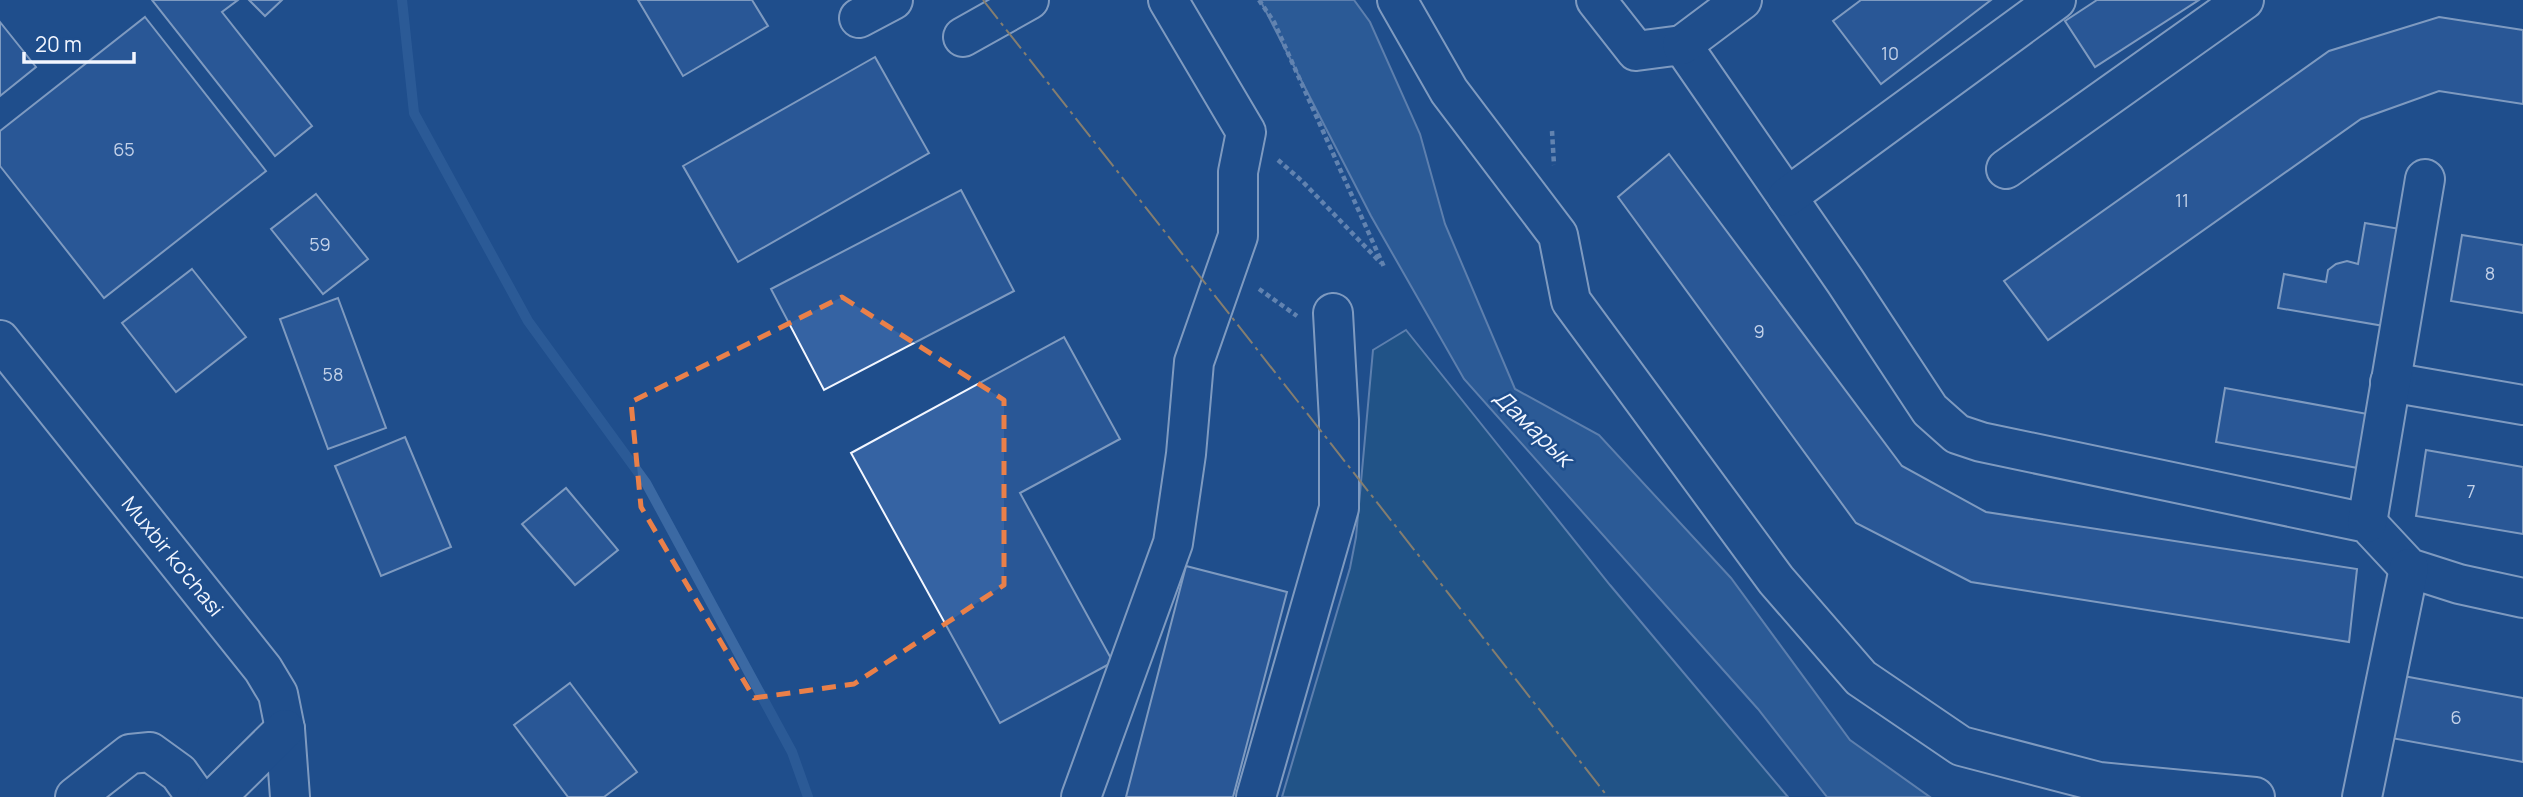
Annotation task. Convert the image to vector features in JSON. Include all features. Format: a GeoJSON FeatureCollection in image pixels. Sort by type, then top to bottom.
{"type":"FeatureCollection","features":[{"type":"Feature","properties":{"kind":"street"},"geometry":{"type":"LineString","coordinates":[[859,18],[892,0]]}},
{"type":"Feature","properties":{"kind":"street"},"geometry":{"type":"LineString","coordinates":[[963,37],[1029,0]]}},
{"type":"Feature","properties":{"kind":"street"},"geometry":{"type":"LineString","coordinates":[[1081,797],[1173,544],[1186,454],[1194,362],[1238,236],[1237,172],[1246,132],[1167,0]]}},
{"type":"Feature","properties":{"kind":"street"},"geometry":{"type":"LineString","coordinates":[[1398,0],[1449,91],[1558,235],[1571,301],[1776,580],[1861,678],[1961,746],[2099,782],[2255,797]]}},
{"type":"Feature","properties":{"kind":"street"},"geometry":{"type":"LineString","coordinates":[[1596,0],[1636,51],[1682,45],[1742,0]]}},
{"type":"Feature","properties":{"kind":"street"},"geometry":{"type":"LineString","coordinates":[[1787,197],[2056,0]]}},
{"type":"Feature","properties":{"kind":"street"},"geometry":{"type":"LineString","coordinates":[[2006,169],[2244,0]]}},
{"type":"Feature","properties":{"kind":"street"},"geometry":{"type":"LineString","coordinates":[[1682,45],[1930,410],[1957,434],[1980,442],[2367,523],[2409,568],[2459,584],[2523,598]]}},
{"type":"Feature","properties":{"kind":"street"},"geometry":{"type":"LineString","coordinates":[[2367,523],[2425,178]]}},
{"type":"Feature","properties":{"kind":"street"},"geometry":{"type":"LineString","coordinates":[[1256,797],[1339,508],[1339,420],[1333,313]]}},
{"type":"Feature","properties":{"kind":"street","name":"Muxbir ko'chasi"},"geometry":{"type":"LineString","coordinates":[[0,340],[264,669],[278,694],[285,729],[290,797]]}},
{"type":"Feature","properties":{"kind":"street"},"geometry":{"type":"LineString","coordinates":[[2390,382],[2523,404]]}},
{"type":"Feature","properties":{"kind":"street"},"geometry":{"type":"LineString","coordinates":[[2362,797],[2409,568]]}},
{"type":"Feature","properties":{"kind":"street"},"geometry":{"type":"LineString","coordinates":[[216,797],[285,729]]}},
{"type":"Feature","properties":{"kind":"street"},"geometry":{"type":"LineString","coordinates":[[75,797],[130,754],[150,752],[179,773],[196,797]]}},
{"type":"Feature","properties":{"kind":"path"},"geometry":{"type":"LineString","coordinates":[[1246,132],[1302,181],[1384,267],[1274,22],[1259,0]]}},
{"type":"Feature","properties":{"kind":"path"},"geometry":{"type":"LineString","coordinates":[[1238,236],[1255,286],[1295,316],[1333,313]]}},
{"type":"Feature","properties":{"kind":"highlighted area"},"geometry":{"type":"Polygon","coordinates":[[[842,297],[1004,400],[1004,585],[854,684],[754,698],[641,507],[631,402],[842,297]]]}},
{"type":"Feature","properties":{"kind":"shaded area"},"geometry":{"type":"Polygon","coordinates":[[[1406,330],[1610,585],[1788,797],[1282,797],[1350,568],[1356,537],[1373,350],[1406,330]]]}},
{"type":"Feature","properties":{"kind":"water","name":"Дамарык"},"geometry":{"type":"Polygon","coordinates":[[[1260,0],[1354,0],[1370,22],[1420,134],[1445,224],[1515,389],[1599,435],[1731,578],[1850,740],[1930,797],[1827,797],[1758,709],[1464,379],[1371,216],[1260,0]]]}},
{"type":"Feature","properties":{"kind":"building"},"geometry":{"type":"Polygon","coordinates":[[[152,0],[238,0],[222,12],[312,126],[275,156],[152,0]]]}},
{"type":"Feature","properties":{"kind":"building"},"geometry":{"type":"Polygon","coordinates":[[[249,0],[282,0],[265,16],[249,0]]]}},
{"type":"Feature","properties":{"kind":"building"},"geometry":{"type":"Polygon","coordinates":[[[638,0],[752,0],[768,26],[683,76],[638,0]]]}},
{"type":"Feature","properties":{"kind":"building"},"geometry":{"type":"Polygon","coordinates":[[[1861,0],[1991,0],[1881,84],[1833,21],[1861,0]]]}},
{"type":"Feature","properties":{"kind":"building"},"geometry":{"type":"Polygon","coordinates":[[[2097,0],[2199,0],[2095,67],[2065,21],[2097,0]]]}},
{"type":"Feature","properties":{"kind":"building"},"geometry":{"type":"Polygon","coordinates":[[[145,17],[266,171],[104,298],[0,166],[0,131],[145,17]]]}},
{"type":"Feature","properties":{"kind":"building"},"geometry":{"type":"Polygon","coordinates":[[[2439,17],[2523,30],[2523,104],[2439,91],[2361,119],[2048,340],[2004,281],[2329,51],[2439,17]]]}},
{"type":"Feature","properties":{"kind":"building"},"geometry":{"type":"Polygon","coordinates":[[[0,22],[36,67],[0,96],[0,22]]]}},
{"type":"Feature","properties":{"kind":"building"},"geometry":{"type":"Polygon","coordinates":[[[875,57],[929,153],[738,262],[683,166],[875,57]]]}},
{"type":"Feature","properties":{"kind":"building"},"geometry":{"type":"Polygon","coordinates":[[[1669,154],[1902,466],[1986,512],[2357,569],[2349,642],[1971,582],[1856,523],[1618,197],[1669,154]]]}},
{"type":"Feature","properties":{"kind":"building"},"geometry":{"type":"Polygon","coordinates":[[[961,190],[1014,291],[824,390],[771,289],[961,190]]]}},
{"type":"Feature","properties":{"kind":"building"},"geometry":{"type":"Polygon","coordinates":[[[316,194],[368,259],[323,294],[271,229],[316,194]]]}},
{"type":"Feature","properties":{"kind":"building"},"geometry":{"type":"Polygon","coordinates":[[[2365,223],[2400,229],[2384,326],[2278,308],[2284,274],[2326,282],[2328,270],[2336,264],[2347,261],[2358,264],[2365,223]]]}},
{"type":"Feature","properties":{"kind":"building"},"geometry":{"type":"Polygon","coordinates":[[[2462,235],[2523,245],[2523,313],[2451,301],[2462,235]]]}},
{"type":"Feature","properties":{"kind":"building"},"geometry":{"type":"Polygon","coordinates":[[[192,269],[246,337],[176,392],[122,323],[192,269]]]}},
{"type":"Feature","properties":{"kind":"building"},"geometry":{"type":"Polygon","coordinates":[[[338,298],[386,428],[328,449],[280,319],[338,298]]]}},
{"type":"Feature","properties":{"kind":"building"},"geometry":{"type":"Polygon","coordinates":[[[1064,337],[1120,439],[1020,493],[1113,662],[1000,723],[851,453],[1064,337]]]}},
{"type":"Feature","properties":{"kind":"building"},"geometry":{"type":"Polygon","coordinates":[[[2225,388],[2373,415],[2363,469],[2216,442],[2225,388]]]}},
{"type":"Feature","properties":{"kind":"building"},"geometry":{"type":"Polygon","coordinates":[[[405,437],[451,547],[381,576],[335,466],[405,437]]]}},
{"type":"Feature","properties":{"kind":"building"},"geometry":{"type":"Polygon","coordinates":[[[2426,450],[2523,467],[2523,534],[2416,516],[2426,450]]]}},
{"type":"Feature","properties":{"kind":"building"},"geometry":{"type":"Polygon","coordinates":[[[566,488],[618,550],[575,585],[522,524],[566,488]]]}},
{"type":"Feature","properties":{"kind":"building"},"geometry":{"type":"Polygon","coordinates":[[[1186,566],[1287,592],[1233,797],[1126,797],[1186,566]]]}},
{"type":"Feature","properties":{"kind":"building"},"geometry":{"type":"Polygon","coordinates":[[[2398,675],[2523,698],[2523,762],[2386,737],[2398,675]]]}},
{"type":"Feature","properties":{"kind":"building"},"geometry":{"type":"Polygon","coordinates":[[[570,683],[637,772],[604,797],[568,797],[514,725],[570,683]]]}},
{"type":"Feature","properties":{"kind":"waterway"},"geometry":{"type":"LineString","coordinates":[[402,0],[414,113],[528,321],[646,483],[792,752],[808,797]]}},
{"type":"Feature","properties":{"kind":"power"},"geometry":{"type":"LineString","coordinates":[[983,0],[1608,797]]}}]}
